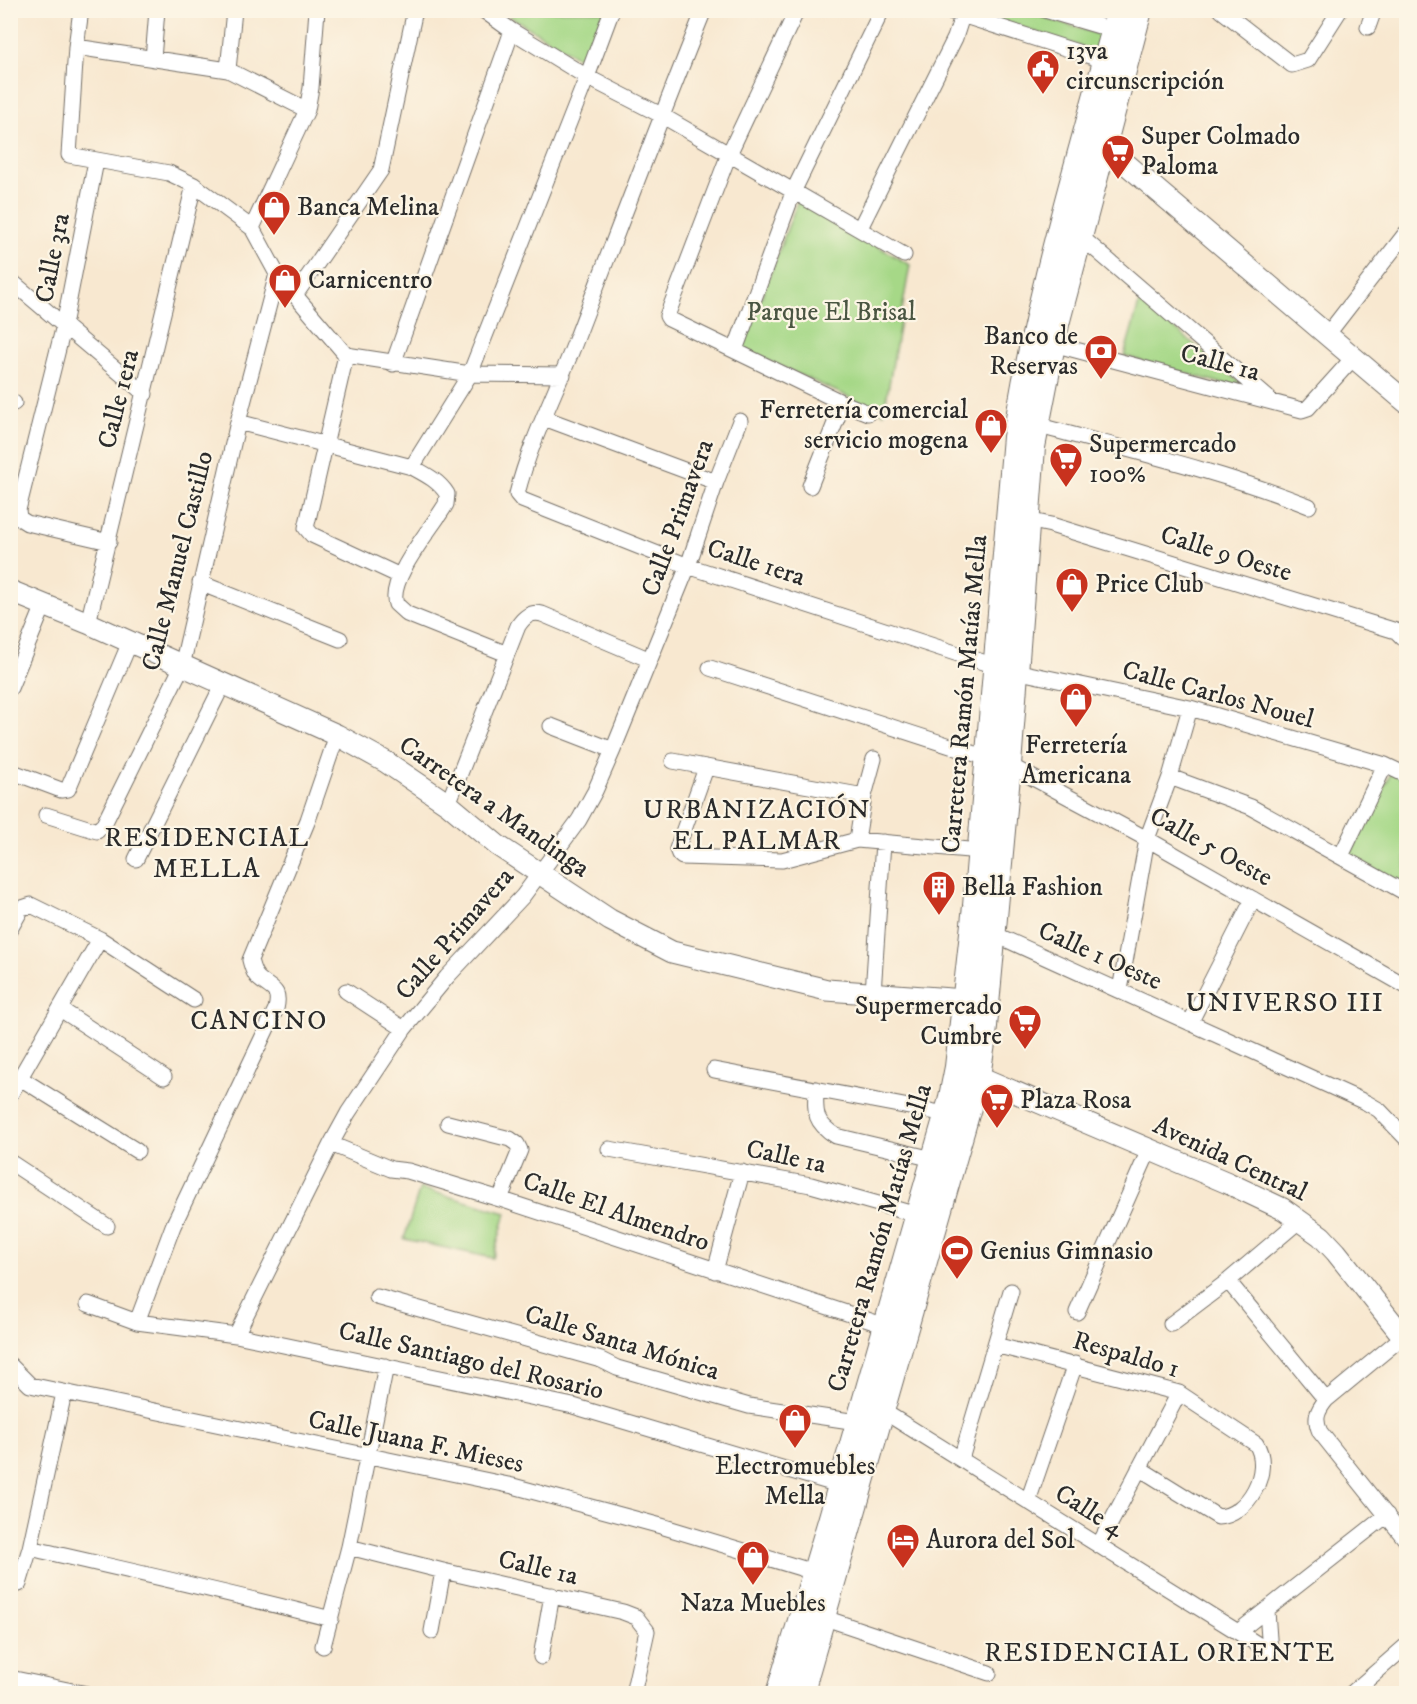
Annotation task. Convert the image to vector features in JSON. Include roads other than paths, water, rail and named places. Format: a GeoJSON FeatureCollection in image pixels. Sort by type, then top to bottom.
{"type":"FeatureCollection","features":[{"type":"Feature","properties":{"kind":"main road","name":"Carretera Ramón Matías Mella"},"geometry":{"type":"LineString","coordinates":[[801,1694],[822,1617],[886,1326],[946,1114],[984,1037],[994,934],[998,761],[1005,668],[1015,437],[1023,381],[1038,314],[1095,142],[1116,64],[1122,26],[1140,10]]}},
{"type":"Feature","properties":{"kind":"main road","name":"Carretera Ramón Matías Mella"},"geometry":{"type":"LineString","coordinates":[[1005,668],[1027,520],[1036,425],[1053,344],[1080,236],[1095,142]]}},
{"type":"Feature","properties":{"kind":"main road","name":"Carretera Ramón Matías Mella"},"geometry":{"type":"LineString","coordinates":[[778,1694],[838,1485],[868,1411],[967,1072],[965,1000],[980,851],[998,761]]}},
{"type":"Feature","properties":{"kind":"street"},"geometry":{"type":"LineString","coordinates":[[81,10],[76,47],[69,155],[169,173],[194,185],[252,228],[277,274],[346,355],[470,374],[563,375]]}},
{"type":"Feature","properties":{"kind":"street"},"geometry":{"type":"LineString","coordinates":[[153,59],[157,10]]}},
{"type":"Feature","properties":{"kind":"street"},"geometry":{"type":"LineString","coordinates":[[228,70],[234,10]]}},
{"type":"Feature","properties":{"kind":"street"},"geometry":{"type":"LineString","coordinates":[[252,228],[307,110],[317,10]]}},
{"type":"Feature","properties":{"kind":"street"},"geometry":{"type":"LineString","coordinates":[[296,294],[381,170],[414,10]]}},
{"type":"Feature","properties":{"kind":"street"},"geometry":{"type":"LineString","coordinates":[[483,10],[512,31],[587,76],[794,190],[904,255]]}},
{"type":"Feature","properties":{"kind":"street"},"geometry":{"type":"LineString","coordinates":[[411,467],[470,374],[612,10]]}},
{"type":"Feature","properties":{"kind":"street"},"geometry":{"type":"LineString","coordinates":[[704,10],[661,115],[563,375],[544,418],[716,482]]}},
{"type":"Feature","properties":{"kind":"street"},"geometry":{"type":"LineString","coordinates":[[797,10],[729,154],[667,316],[669,319],[843,403],[868,413]]}},
{"type":"Feature","properties":{"kind":"street"},"geometry":{"type":"LineString","coordinates":[[735,350],[794,190],[882,10]]}},
{"type":"Feature","properties":{"kind":"street"},"geometry":{"type":"LineString","coordinates":[[946,10],[964,13],[1116,64]]}},
{"type":"Feature","properties":{"kind":"street"},"geometry":{"type":"LineString","coordinates":[[1045,10],[1122,26]]}},
{"type":"Feature","properties":{"kind":"street"},"geometry":{"type":"LineString","coordinates":[[1221,10],[1292,65],[1308,60],[1340,10]]}},
{"type":"Feature","properties":{"kind":"street"},"geometry":{"type":"LineString","coordinates":[[1368,27],[1374,10]]}},
{"type":"Feature","properties":{"kind":"street"},"geometry":{"type":"LineString","coordinates":[[861,228],[955,38],[964,13]]}},
{"type":"Feature","properties":{"kind":"street"},"geometry":{"type":"LineString","coordinates":[[393,363],[512,31]]}},
{"type":"Feature","properties":{"kind":"street"},"geometry":{"type":"LineString","coordinates":[[76,47],[228,70],[307,110]]}},
{"type":"Feature","properties":{"kind":"street"},"geometry":{"type":"LineString","coordinates":[[1095,142],[1407,402]]}},
{"type":"Feature","properties":{"kind":"street","name":"Calle 3ra"},"geometry":{"type":"LineString","coordinates":[[96,161],[64,325],[18,510],[19,518],[27,523],[109,542]]}},
{"type":"Feature","properties":{"kind":"street","name":"Calle 1era"},"geometry":{"type":"LineString","coordinates":[[88,623],[194,185]]}},
{"type":"Feature","properties":{"kind":"street"},"geometry":{"type":"LineString","coordinates":[[1327,334],[1407,233]]}},
{"type":"Feature","properties":{"kind":"street"},"geometry":{"type":"LineString","coordinates":[[1080,236],[1272,402]]}},
{"type":"Feature","properties":{"kind":"street","name":"Calle Manuel Castillo"},"geometry":{"type":"LineString","coordinates":[[46,815],[97,831],[104,824],[182,666],[238,423],[277,274]]}},
{"type":"Feature","properties":{"kind":"street"},"geometry":{"type":"LineString","coordinates":[[10,280],[145,394]]}},
{"type":"Feature","properties":{"kind":"street","name":"Calle 1a"},"geometry":{"type":"LineString","coordinates":[[1053,344],[1302,410],[1308,408],[1354,357]]}},
{"type":"Feature","properties":{"kind":"street"},"geometry":{"type":"LineString","coordinates":[[346,355],[306,528],[312,535],[400,576]]}},
{"type":"Feature","properties":{"kind":"street"},"geometry":{"type":"LineString","coordinates":[[810,486],[843,403]]}},
{"type":"Feature","properties":{"kind":"street","name":"Calle 1era"},"geometry":{"type":"LineString","coordinates":[[544,418],[519,486],[518,494],[522,500],[688,566],[1005,668]]}},
{"type":"Feature","properties":{"kind":"street","name":"Calle Primavera"},"geometry":{"type":"LineString","coordinates":[[236,1335],[348,1113],[404,1029],[447,977],[523,896],[540,874],[579,820],[595,791],[688,566],[716,482],[740,421]]}},
{"type":"Feature","properties":{"kind":"street"},"geometry":{"type":"LineString","coordinates":[[238,423],[411,467],[425,474],[443,488],[448,498],[444,509],[400,576],[394,598],[401,610],[507,654]]}},
{"type":"Feature","properties":{"kind":"street"},"geometry":{"type":"LineString","coordinates":[[1036,425],[1270,490],[1309,506]]}},
{"type":"Feature","properties":{"kind":"street","name":"Calle 9 Oeste"},"geometry":{"type":"LineString","coordinates":[[1027,520],[1396,631],[1407,641]]}},
{"type":"Feature","properties":{"kind":"street"},"geometry":{"type":"LineString","coordinates":[[201,583],[340,639]]}},
{"type":"Feature","properties":{"kind":"street","name":"Carretera a Mandinga"},"geometry":{"type":"LineString","coordinates":[[10,591],[88,623],[337,735],[386,762],[448,804],[497,845],[610,920],[672,952],[827,990],[965,1000]]}},
{"type":"Feature","properties":{"kind":"street"},"geometry":{"type":"LineString","coordinates":[[10,688],[44,605]]}},
{"type":"Feature","properties":{"kind":"street"},"geometry":{"type":"LineString","coordinates":[[448,804],[522,620],[536,612],[648,659]]}},
{"type":"Feature","properties":{"kind":"street"},"geometry":{"type":"LineString","coordinates":[[10,771],[61,790],[68,789],[130,642]]}},
{"type":"Feature","properties":{"kind":"street","name":"Calle 5 Oeste"},"geometry":{"type":"LineString","coordinates":[[710,668],[998,761],[1148,839],[1407,986]]}},
{"type":"Feature","properties":{"kind":"street","name":"Calle Carlos Nouel"},"geometry":{"type":"LineString","coordinates":[[1005,668],[1190,708],[1386,765],[1407,775]]}},
{"type":"Feature","properties":{"kind":"street"},"geometry":{"type":"LineString","coordinates":[[136,859],[223,684]]}},
{"type":"Feature","properties":{"kind":"street"},"geometry":{"type":"LineString","coordinates":[[1120,990],[1148,839],[1170,777],[1190,708]]}},
{"type":"Feature","properties":{"kind":"street"},"geometry":{"type":"LineString","coordinates":[[551,726],[613,750]]}},
{"type":"Feature","properties":{"kind":"street"},"geometry":{"type":"LineString","coordinates":[[138,1322],[173,1226],[276,1009],[278,999],[275,990],[257,978],[250,960],[308,820],[337,735]]}},
{"type":"Feature","properties":{"kind":"street"},"geometry":{"type":"LineString","coordinates":[[857,840],[864,796],[874,759]]}},
{"type":"Feature","properties":{"kind":"street"},"geometry":{"type":"LineString","coordinates":[[673,761],[864,796]]}},
{"type":"Feature","properties":{"kind":"street"},"geometry":{"type":"LineString","coordinates":[[1341,856],[1386,765]]}},
{"type":"Feature","properties":{"kind":"street"},"geometry":{"type":"LineString","coordinates":[[706,768],[677,849],[678,854],[682,857],[782,860],[857,840],[980,851]]}},
{"type":"Feature","properties":{"kind":"street"},"geometry":{"type":"LineString","coordinates":[[1170,777],[1251,807],[1407,893]]}},
{"type":"Feature","properties":{"kind":"street"},"geometry":{"type":"LineString","coordinates":[[873,993],[884,842]]}},
{"type":"Feature","properties":{"kind":"street"},"geometry":{"type":"LineString","coordinates":[[1190,1023],[1253,898]]}},
{"type":"Feature","properties":{"kind":"street"},"geometry":{"type":"LineString","coordinates":[[10,929],[22,908],[31,905],[100,939],[194,1000]]}},
{"type":"Feature","properties":{"kind":"street","name":"Calle 1 Oeste"},"geometry":{"type":"LineString","coordinates":[[994,934],[1367,1103],[1379,1110],[1407,1138]]}},
{"type":"Feature","properties":{"kind":"street"},"geometry":{"type":"LineString","coordinates":[[10,1095],[100,939]]}},
{"type":"Feature","properties":{"kind":"street"},"geometry":{"type":"LineString","coordinates":[[346,991],[404,1029]]}},
{"type":"Feature","properties":{"kind":"street"},"geometry":{"type":"LineString","coordinates":[[60,1009],[164,1077]]}},
{"type":"Feature","properties":{"kind":"street"},"geometry":{"type":"LineString","coordinates":[[714,1070],[946,1114]]}},
{"type":"Feature","properties":{"kind":"street","name":"Avenida Central"},"geometry":{"type":"LineString","coordinates":[[967,1072],[1228,1183],[1283,1209],[1321,1236],[1406,1337]]}},
{"type":"Feature","properties":{"kind":"street"},"geometry":{"type":"LineString","coordinates":[[20,1078],[137,1151]]}},
{"type":"Feature","properties":{"kind":"street"},"geometry":{"type":"LineString","coordinates":[[816,1089],[815,1113],[823,1128],[836,1136],[933,1159]]}},
{"type":"Feature","properties":{"kind":"street"},"geometry":{"type":"LineString","coordinates":[[448,1123],[510,1139],[517,1144],[520,1150],[500,1199]]}},
{"type":"Feature","properties":{"kind":"street","name":"Calle El Almendro"},"geometry":{"type":"LineString","coordinates":[[331,1144],[391,1169],[408,1171],[500,1199],[886,1326]]}},
{"type":"Feature","properties":{"kind":"street","name":"Calle 1a"},"geometry":{"type":"LineString","coordinates":[[609,1149],[812,1185],[917,1215]]}},
{"type":"Feature","properties":{"kind":"street"},"geometry":{"type":"LineString","coordinates":[[1077,1312],[1149,1150]]}},
{"type":"Feature","properties":{"kind":"street"},"geometry":{"type":"LineString","coordinates":[[10,1162],[107,1226]]}},
{"type":"Feature","properties":{"kind":"street"},"geometry":{"type":"LineString","coordinates":[[715,1271],[742,1172]]}},
{"type":"Feature","properties":{"kind":"street"},"geometry":{"type":"LineString","coordinates":[[1171,1324],[1228,1281],[1300,1220]]}},
{"type":"Feature","properties":{"kind":"street"},"geometry":{"type":"LineString","coordinates":[[1228,1281],[1326,1400]]}},
{"type":"Feature","properties":{"kind":"street"},"geometry":{"type":"LineString","coordinates":[[961,1459],[1011,1292]]}},
{"type":"Feature","properties":{"kind":"street","name":"Calle Santa Mónica"},"geometry":{"type":"LineString","coordinates":[[377,1298],[601,1360],[617,1368],[749,1406],[868,1411]]}},
{"type":"Feature","properties":{"kind":"street","name":"Calle Santiago del Rosario"},"geometry":{"type":"LineString","coordinates":[[88,1304],[138,1322],[236,1335],[573,1406],[838,1485]]}},
{"type":"Feature","properties":{"kind":"street"},"geometry":{"type":"LineString","coordinates":[[1406,1337],[1326,1400],[1316,1416],[1317,1424],[1407,1540]]}},
{"type":"Feature","properties":{"kind":"street","name":"Respaldo 1"},"geometry":{"type":"LineString","coordinates":[[995,1345],[1076,1364],[1179,1393],[1256,1444],[1262,1452],[1263,1473],[1254,1492],[1239,1508],[1227,1517],[1218,1517],[1139,1468]]}},
{"type":"Feature","properties":{"kind":"street"},"geometry":{"type":"LineString","coordinates":[[1028,1501],[1076,1364]]}},
{"type":"Feature","properties":{"kind":"street","name":"Calle Juana F. Mieses"},"geometry":{"type":"LineString","coordinates":[[10,1365],[30,1385],[513,1486],[661,1526],[814,1572]]}},
{"type":"Feature","properties":{"kind":"street"},"geometry":{"type":"LineString","coordinates":[[323,1646],[349,1548],[386,1366]]}},
{"type":"Feature","properties":{"kind":"street"},"geometry":{"type":"LineString","coordinates":[[19,1584],[30,1548],[64,1393]]}},
{"type":"Feature","properties":{"kind":"street"},"geometry":{"type":"LineString","coordinates":[[1099,1545],[1179,1393]]}},
{"type":"Feature","properties":{"kind":"street","name":"Calle 4"},"geometry":{"type":"LineString","coordinates":[[868,1411],[961,1459],[1270,1652],[1267,1611]]}},
{"type":"Feature","properties":{"kind":"street"},"geometry":{"type":"LineString","coordinates":[[1238,1632],[1387,1515]]}},
{"type":"Feature","properties":{"kind":"street"},"geometry":{"type":"LineString","coordinates":[[30,1548],[172,1582],[226,1592],[331,1619]]}},
{"type":"Feature","properties":{"kind":"street","name":"Calle 1a"},"geometry":{"type":"LineString","coordinates":[[349,1548],[623,1612],[636,1617],[647,1631],[633,1694]]}},
{"type":"Feature","properties":{"kind":"street"},"geometry":{"type":"LineString","coordinates":[[432,1631],[443,1571]]}},
{"type":"Feature","properties":{"kind":"street"},"geometry":{"type":"LineString","coordinates":[[541,1657],[552,1595]]}},
{"type":"Feature","properties":{"kind":"street"},"geometry":{"type":"LineString","coordinates":[[822,1617],[989,1673]]}},
{"type":"Feature","properties":{"kind":"street"},"geometry":{"type":"LineString","coordinates":[[1351,1694],[1407,1646]]}},
{"type":"Feature","properties":{"kind":"street"},"geometry":{"type":"LineString","coordinates":[[10,1678],[29,1688],[87,1694]]}},
{"type":"Feature","properties":{"kind":"place","name":"13va circunscripción"},"geometry":{"type":"Point","coordinates":[1043,95]}},
{"type":"Feature","properties":{"kind":"place","name":"Super Colmado Paloma"},"geometry":{"type":"Point","coordinates":[1118,180]}},
{"type":"Feature","properties":{"kind":"place","name":"Banca Melina"},"geometry":{"type":"Point","coordinates":[274,236]}},
{"type":"Feature","properties":{"kind":"place","name":"Carnicentro"},"geometry":{"type":"Point","coordinates":[285,309]}},
{"type":"Feature","properties":{"kind":"place","name":"Banco de Reservas"},"geometry":{"type":"Point","coordinates":[1101,380]}},
{"type":"Feature","properties":{"kind":"place","name":"Ferretería comercial servicio mogena"},"geometry":{"type":"Point","coordinates":[991,454]}},
{"type":"Feature","properties":{"kind":"place","name":"Supermercado 100%"},"geometry":{"type":"Point","coordinates":[1066,488]}},
{"type":"Feature","properties":{"kind":"place","name":"Price Club"},"geometry":{"type":"Point","coordinates":[1072,613]}},
{"type":"Feature","properties":{"kind":"place","name":"Ferretería Americana"},"geometry":{"type":"Point","coordinates":[1076,728]}},
{"type":"Feature","properties":{"kind":"place","name":"Bella Fashion"},"geometry":{"type":"Point","coordinates":[939,916]}},
{"type":"Feature","properties":{"kind":"place","name":"Supermercado Cumbre"},"geometry":{"type":"Point","coordinates":[1025,1050]}},
{"type":"Feature","properties":{"kind":"place","name":"Plaza Rosa"},"geometry":{"type":"Point","coordinates":[997,1129]}},
{"type":"Feature","properties":{"kind":"place","name":"Genius Gimnasio"},"geometry":{"type":"Point","coordinates":[957,1280]}},
{"type":"Feature","properties":{"kind":"place","name":"Electromuebles Mella"},"geometry":{"type":"Point","coordinates":[795,1449]}},
{"type":"Feature","properties":{"kind":"place","name":"Aurora del Sol"},"geometry":{"type":"Point","coordinates":[903,1569]}},
{"type":"Feature","properties":{"kind":"place","name":"Naza Muebles"},"geometry":{"type":"Point","coordinates":[753,1586]}},
{"type":"Feature","properties":{"kind":"district","name":"URBANIZACIÓN EL PALMAR"},"geometry":{"type":"Point","coordinates":[757,826]}},
{"type":"Feature","properties":{"kind":"district","name":"RESIDENCIAL MELLA"},"geometry":{"type":"Point","coordinates":[207,854]}},
{"type":"Feature","properties":{"kind":"district","name":"UNIVERSO III"},"geometry":{"type":"Point","coordinates":[1285,1003]}},
{"type":"Feature","properties":{"kind":"district","name":"CANCINO"},"geometry":{"type":"Point","coordinates":[259,1021]}},
{"type":"Feature","properties":{"kind":"district","name":"RESIDENCIAL ORIENTE"},"geometry":{"type":"Point","coordinates":[1160,1653]}},
{"type":"Feature","properties":{"kind":"park label","name":"Parque El Brisal"},"geometry":{"type":"Point","coordinates":[831,312]}}]}
